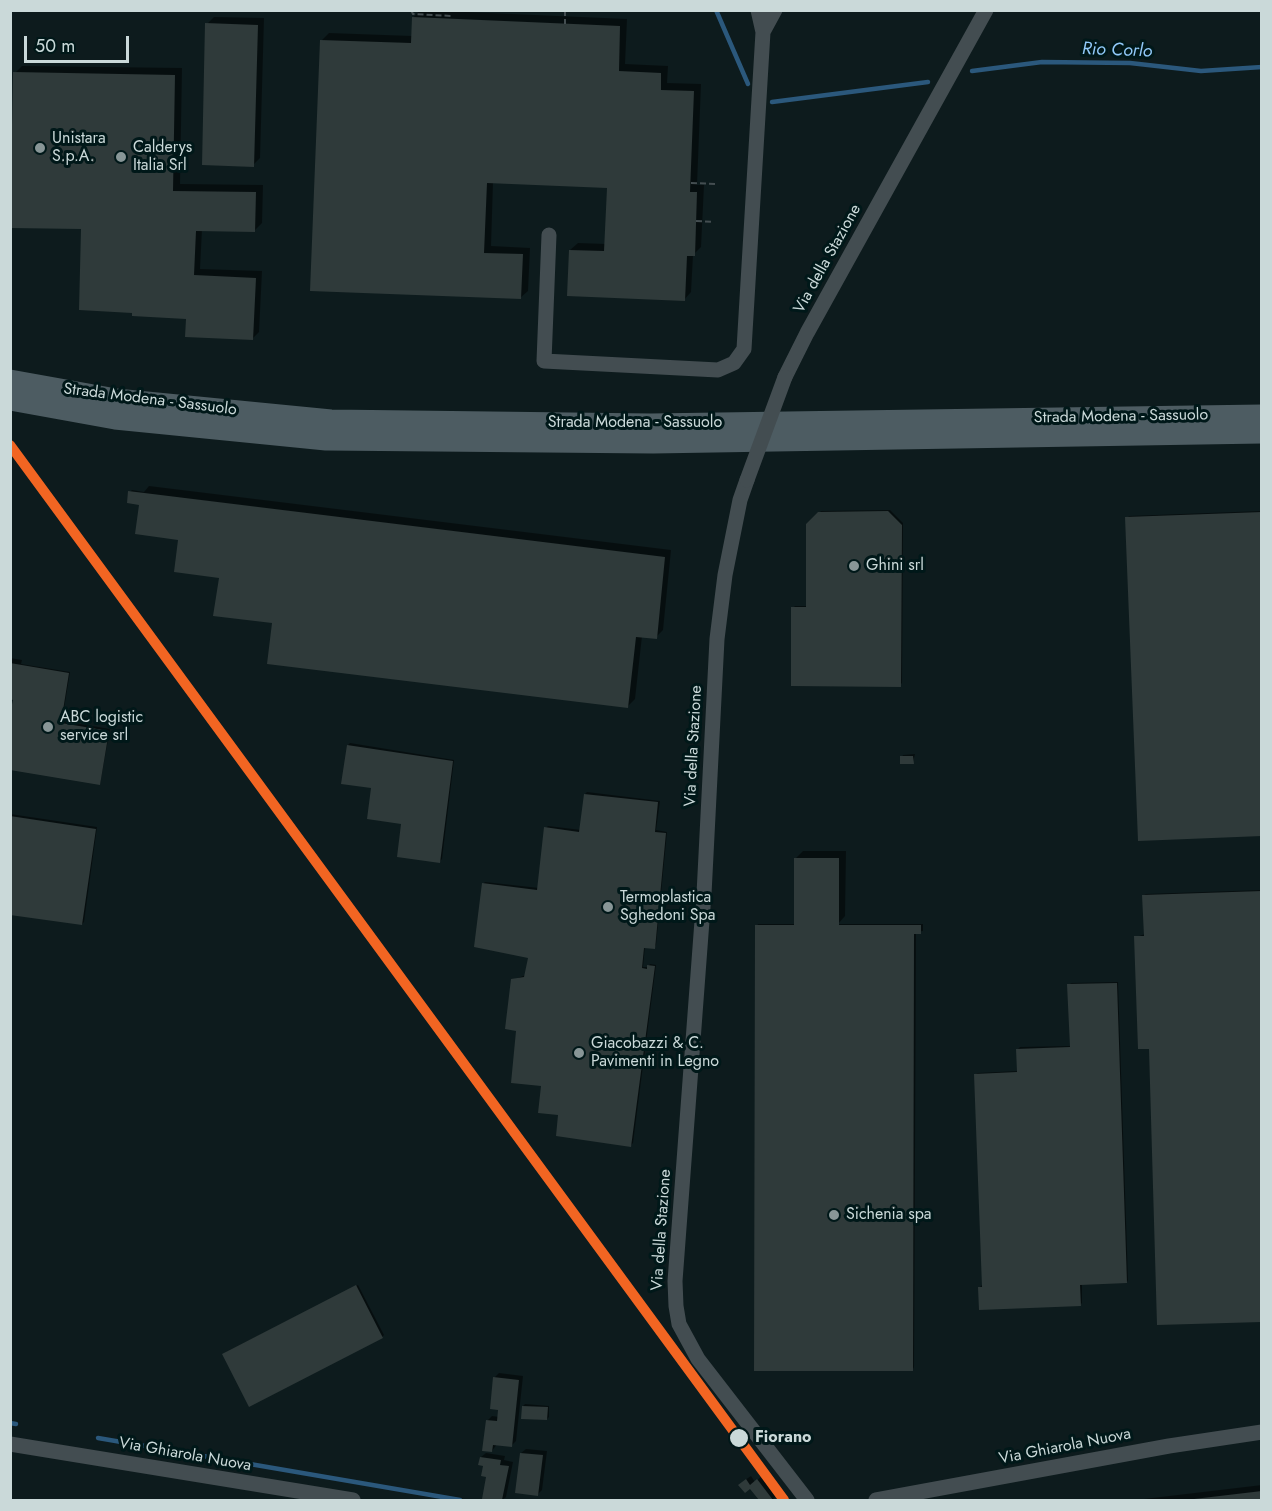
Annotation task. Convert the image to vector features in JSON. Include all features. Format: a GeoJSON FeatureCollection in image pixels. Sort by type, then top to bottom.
{"type":"FeatureCollection","features":[{"type":"Feature","properties":{"kind":"highway","name":"Strada Modena - Sassuolo"},"geometry":{"type":"LineString","coordinates":[[10,380],[116,409],[327,440],[653,443],[1262,433]]}},
{"type":"Feature","properties":{"kind":"highway","name":"Strada Modena - Sassuolo"},"geometry":{"type":"LineString","coordinates":[[10,400],[116,409],[331,420],[651,424],[1262,415]]}},
{"type":"Feature","properties":{"kind":"street"},"geometry":{"type":"LineString","coordinates":[[549,235],[544,361],[718,370],[734,363],[744,349],[763,32],[758,10]]}},
{"type":"Feature","properties":{"kind":"street"},"geometry":{"type":"LineString","coordinates":[[763,32],[775,10]]}},
{"type":"Feature","properties":{"kind":"street","name":"Via della Stazione"},"geometry":{"type":"LineString","coordinates":[[807,1500],[698,1359],[679,1324],[676,1306],[675,1281],[704,894],[717,639],[725,575],[740,500],[785,377],[807,333],[986,10]]}},
{"type":"Feature","properties":{"kind":"street","name":"Via Ghiarola Nuova"},"geometry":{"type":"LineString","coordinates":[[876,1500],[1169,1446],[1262,1432]]}},
{"type":"Feature","properties":{"kind":"street","name":"Via Ghiarola Nuova"},"geometry":{"type":"LineString","coordinates":[[10,1444],[353,1500]]}},
{"type":"Feature","properties":{"kind":"path"},"geometry":{"type":"LineString","coordinates":[[411,10],[413,15],[452,16]]}},
{"type":"Feature","properties":{"kind":"path"},"geometry":{"type":"LineString","coordinates":[[565,10],[565,24]]}},
{"type":"Feature","properties":{"kind":"path"},"geometry":{"type":"LineString","coordinates":[[691,183],[717,184]]}},
{"type":"Feature","properties":{"kind":"path"},"geometry":{"type":"LineString","coordinates":[[696,221],[714,222]]}},
{"type":"Feature","properties":{"kind":"building"},"geometry":{"type":"Polygon","coordinates":[[[412,17],[620,26],[619,71],[661,73],[661,90],[694,91],[690,192],[697,192],[695,256],[687,256],[685,301],[567,296],[569,250],[604,251],[607,188],[487,183],[484,253],[523,254],[521,299],[310,291],[320,40],[411,43],[412,17]]]}},
{"type":"Feature","properties":{"kind":"building","name":"Calderys Italia Srl"},"geometry":{"type":"Polygon","coordinates":[[[205,23],[258,25],[254,167],[202,165],[205,23]]]}},
{"type":"Feature","properties":{"kind":"building"},"geometry":{"type":"Polygon","coordinates":[[[13,72],[175,75],[173,191],[256,192],[255,232],[196,231],[194,275],[256,278],[253,340],[185,337],[186,319],[79,310],[81,229],[10,228],[13,72]]]}},
{"type":"Feature","properties":{"kind":"building"},"geometry":{"type":"Polygon","coordinates":[[[128,491],[665,557],[657,639],[636,637],[628,708],[267,664],[272,623],[213,616],[219,578],[174,572],[178,540],[135,534],[139,505],[127,503],[128,491]]]}},
{"type":"Feature","properties":{"kind":"building","name":"Ghini srl"},"geometry":{"type":"Polygon","coordinates":[[[888,511],[902,525],[901,687],[791,686],[791,607],[806,607],[806,524],[818,512],[888,511]]]}},
{"type":"Feature","properties":{"kind":"building"},"geometry":{"type":"Polygon","coordinates":[[[1262,512],[1262,836],[1138,841],[1125,517],[1262,512]]]}},
{"type":"Feature","properties":{"kind":"building","name":"ABC logistic service srl"},"geometry":{"type":"Polygon","coordinates":[[[10,663],[69,673],[61,723],[109,731],[100,785],[10,770],[10,713],[13,700],[10,699],[10,663]]]}},
{"type":"Feature","properties":{"kind":"building"},"geometry":{"type":"Polygon","coordinates":[[[347,745],[453,761],[440,863],[397,857],[401,824],[367,819],[371,788],[341,784],[347,745]]]}},
{"type":"Feature","properties":{"kind":"building"},"geometry":{"type":"Polygon","coordinates":[[[900,756],[913,756],[914,764],[900,764],[900,756]]]}},
{"type":"Feature","properties":{"kind":"building"},"geometry":{"type":"Polygon","coordinates":[[[584,794],[658,802],[655,832],[666,833],[655,949],[644,948],[642,968],[647,969],[647,965],[655,966],[631,1147],[556,1136],[558,1115],[538,1113],[541,1086],[511,1083],[516,1031],[505,1029],[511,979],[524,977],[528,958],[474,947],[482,883],[537,890],[544,827],[579,832],[584,794]]]}},
{"type":"Feature","properties":{"kind":"building"},"geometry":{"type":"Polygon","coordinates":[[[10,816],[96,829],[82,925],[10,915],[10,816]]]}},
{"type":"Feature","properties":{"kind":"building","name":"Sichenia spa"},"geometry":{"type":"Polygon","coordinates":[[[794,858],[839,858],[839,925],[921,925],[921,934],[914,934],[913,1371],[754,1371],[755,925],[794,925],[794,858]]]}},
{"type":"Feature","properties":{"kind":"building"},"geometry":{"type":"Polygon","coordinates":[[[1262,891],[1262,1322],[1157,1325],[1149,1049],[1138,1049],[1134,936],[1144,936],[1142,895],[1262,891]]]}},
{"type":"Feature","properties":{"kind":"building","name":"Sichenia spa"},"geometry":{"type":"Polygon","coordinates":[[[1117,983],[1127,1283],[1080,1285],[1081,1306],[979,1310],[978,1287],[982,1287],[974,1074],[1017,1072],[1016,1049],[1070,1047],[1067,984],[1117,983]]]}},
{"type":"Feature","properties":{"kind":"building"},"geometry":{"type":"Polygon","coordinates":[[[356,1285],[383,1338],[249,1407],[222,1354],[356,1285]]]}},
{"type":"Feature","properties":{"kind":"building"},"geometry":{"type":"Polygon","coordinates":[[[493,1377],[519,1380],[512,1447],[493,1445],[492,1452],[482,1451],[486,1420],[497,1421],[498,1410],[490,1409],[493,1377]]]}},
{"type":"Feature","properties":{"kind":"building"},"geometry":{"type":"Polygon","coordinates":[[[522,1406],[548,1407],[547,1420],[521,1419],[522,1406]]]}},
{"type":"Feature","properties":{"kind":"building"},"geometry":{"type":"Polygon","coordinates":[[[520,1453],[543,1455],[538,1496],[515,1493],[520,1453]]]}},
{"type":"Feature","properties":{"kind":"building"},"geometry":{"type":"Polygon","coordinates":[[[480,1457],[501,1460],[500,1465],[509,1466],[502,1500],[482,1499],[486,1477],[481,1476],[483,1466],[478,1465],[480,1457]]]}},
{"type":"Feature","properties":{"kind":"building"},"geometry":{"type":"Polygon","coordinates":[[[746,1479],[750,1485],[757,1479],[773,1500],[759,1500],[750,1489],[745,1493],[738,1485],[746,1479]]]}},
{"type":"Feature","properties":{"kind":"building"},"geometry":{"type":"Polygon","coordinates":[[[1262,1491],[1262,1500],[1194,1500],[1194,1499],[1262,1491]]]}},
{"type":"Feature","properties":{"kind":"waterway","name":"Rio Corlo"},"geometry":{"type":"LineString","coordinates":[[716,10],[748,84]]}},
{"type":"Feature","properties":{"kind":"waterway","name":"Rio Corlo"},"geometry":{"type":"LineString","coordinates":[[972,71],[1042,62],[1130,63],[1201,71],[1262,67]]}},
{"type":"Feature","properties":{"kind":"waterway","name":"Rio Corlo"},"geometry":{"type":"LineString","coordinates":[[772,102],[928,82]]}},
{"type":"Feature","properties":{"kind":"waterway"},"geometry":{"type":"LineString","coordinates":[[10,1423],[16,1424]]}},
{"type":"Feature","properties":{"kind":"waterway"},"geometry":{"type":"LineString","coordinates":[[98,1438],[460,1500]]}},
{"type":"Feature","properties":{"kind":"transit line"},"geometry":{"type":"LineString","coordinates":[[10,445],[784,1500]]}},
{"type":"Feature","properties":{"kind":"place","name":"Unistara S.p.A."},"geometry":{"type":"Point","coordinates":[40,148]}},
{"type":"Feature","properties":{"kind":"place","name":"Calderys Italia Srl"},"geometry":{"type":"Point","coordinates":[121,157]}},
{"type":"Feature","properties":{"kind":"place","name":"Ghini srl"},"geometry":{"type":"Point","coordinates":[854,566]}},
{"type":"Feature","properties":{"kind":"place","name":"ABC logistic service srl"},"geometry":{"type":"Point","coordinates":[48,727]}},
{"type":"Feature","properties":{"kind":"place","name":"Termoplastica Sghedoni Spa"},"geometry":{"type":"Point","coordinates":[608,907]}},
{"type":"Feature","properties":{"kind":"place","name":"Giacobazzi & C. Pavimenti in Legno"},"geometry":{"type":"Point","coordinates":[579,1053]}},
{"type":"Feature","properties":{"kind":"place","name":"Sichenia spa"},"geometry":{"type":"Point","coordinates":[834,1215]}},
{"type":"Feature","properties":{"kind":"place","name":"Fiorano"},"geometry":{"type":"Point","coordinates":[739,1438]}}]}
